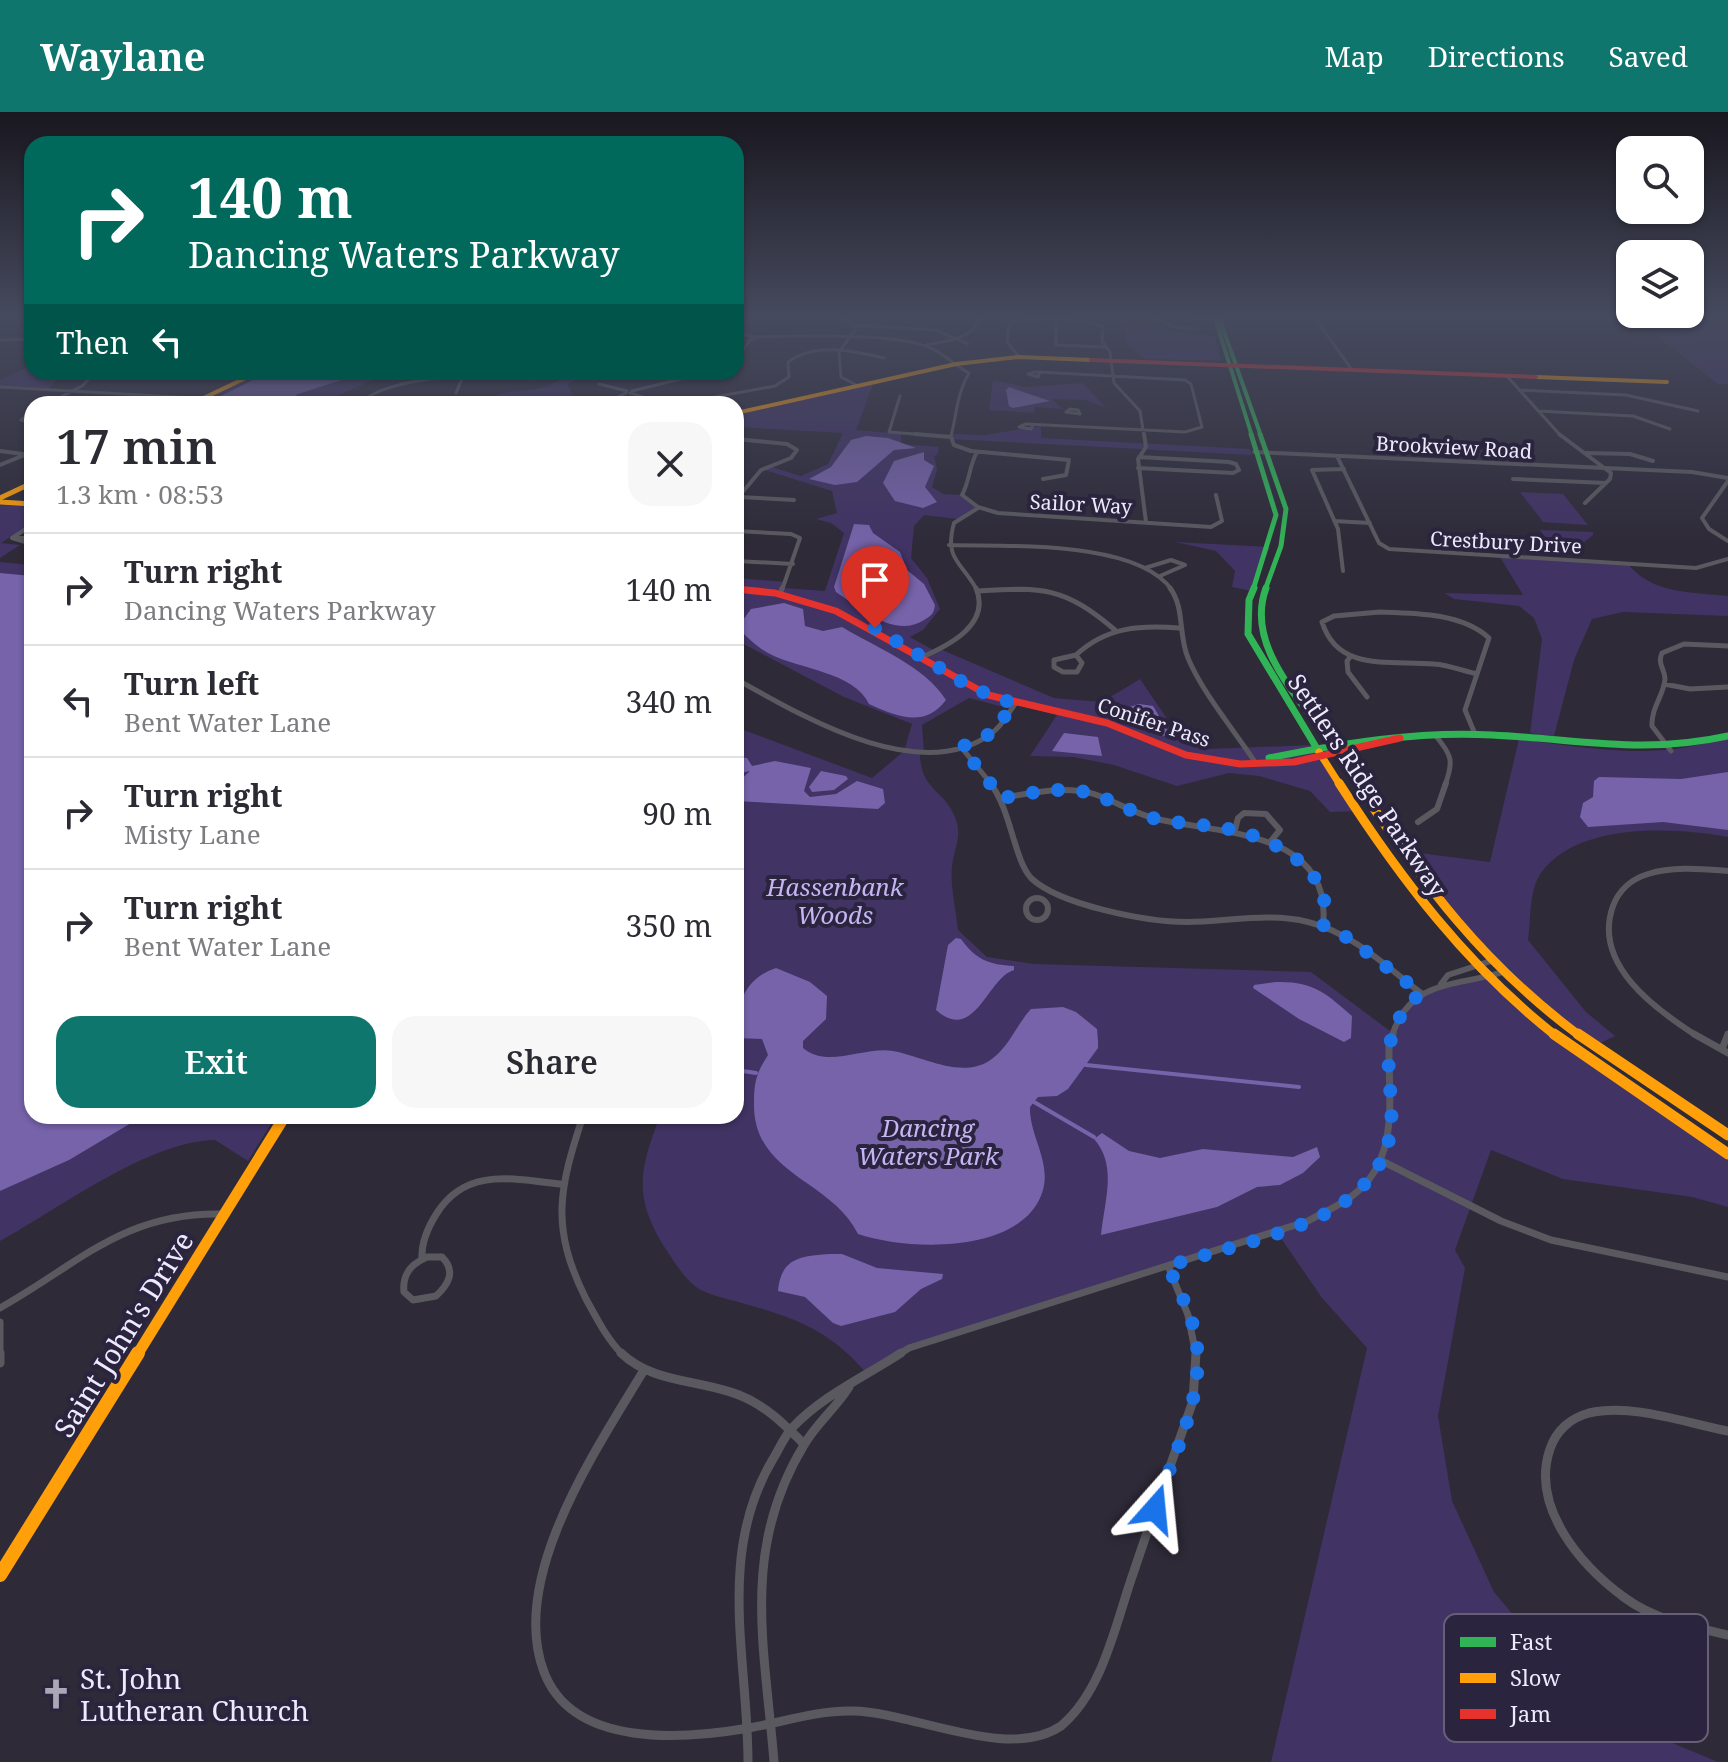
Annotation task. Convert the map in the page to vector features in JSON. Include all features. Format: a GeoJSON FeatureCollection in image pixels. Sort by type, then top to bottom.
{"type":"FeatureCollection","features":[{"type":"Feature","properties":{"kind":"street"},"geometry":{"type":"LineString","coordinates":[[85,392],[133,396]]}},
{"type":"Feature","properties":{"kind":"street"},"geometry":{"type":"LineString","coordinates":[[620,396],[629,392],[637,396]]}},
{"type":"Feature","properties":{"kind":"street"},"geometry":{"type":"LineString","coordinates":[[744,411],[829,392]]}},
{"type":"Feature","properties":{"kind":"street"},"geometry":{"type":"LineString","coordinates":[[958,392],[958,410],[951,437],[954,445],[977,452],[1069,460],[1066,475],[1043,479]]}},
{"type":"Feature","properties":{"kind":"street"},"geometry":{"type":"LineString","coordinates":[[1123,392],[1137,407],[1143,430],[1146,449],[1139,457],[1138,468],[1146,522]]}},
{"type":"Feature","properties":{"kind":"street"},"geometry":{"type":"LineString","coordinates":[[1033,425],[1200,429],[1193,392]]}},
{"type":"Feature","properties":{"kind":"street","name":"Settlers Ridge Parkway"},"geometry":{"type":"LineString","coordinates":[[1240,392],[1276,515],[1275,531],[1247,602],[1246,629],[1251,644],[1320,753],[1396,866],[1487,977],[1595,1065],[1728,1154]]}},
{"type":"Feature","properties":{"kind":"street"},"geometry":{"type":"LineString","coordinates":[[1521,392],[1565,441],[1607,468],[1612,475],[1585,503]]}},
{"type":"Feature","properties":{"kind":"street"},"geometry":{"type":"LineString","coordinates":[[1562,392],[1626,395],[1698,411]]}},
{"type":"Feature","properties":{"kind":"street"},"geometry":{"type":"LineString","coordinates":[[900,396],[890,433],[951,437]]}},
{"type":"Feature","properties":{"kind":"street"},"geometry":{"type":"LineString","coordinates":[[1538,411],[1633,416],[1670,429]]}},
{"type":"Feature","properties":{"kind":"street"},"geometry":{"type":"LineString","coordinates":[[1080,414],[1080,427]]}},
{"type":"Feature","properties":{"kind":"street"},"geometry":{"type":"LineString","coordinates":[[744,440],[787,444],[797,450],[789,459],[761,469],[744,490]]}},
{"type":"Feature","properties":{"kind":"street"},"geometry":{"type":"LineString","coordinates":[[0,451],[24,453]]}},
{"type":"Feature","properties":{"kind":"street"},"geometry":{"type":"LineString","coordinates":[[922,657],[948,645],[973,623],[980,601],[978,591],[952,559],[949,545],[954,523],[978,507],[966,501],[961,492],[972,475],[970,465],[977,452]]}},
{"type":"Feature","properties":{"kind":"street","name":"Settlers Ridge Parkway"},"geometry":{"type":"LineString","coordinates":[[1260,452],[1286,509],[1287,523],[1281,549],[1259,605],[1258,629],[1268,651],[1333,750],[1435,898],[1491,961],[1622,1067],[1728,1135]]}},
{"type":"Feature","properties":{"kind":"street","name":"Brookview Road"},"geometry":{"type":"LineString","coordinates":[[1260,452],[1692,472],[1728,480]]}},
{"type":"Feature","properties":{"kind":"street"},"geometry":{"type":"LineString","coordinates":[[1586,453],[1627,454],[1653,461]]}},
{"type":"Feature","properties":{"kind":"street"},"geometry":{"type":"LineString","coordinates":[[0,465],[24,455]]}},
{"type":"Feature","properties":{"kind":"street","name":"Crestbury Drive"},"geometry":{"type":"LineString","coordinates":[[1337,456],[1380,544],[1394,549],[1696,568],[1728,559]]}},
{"type":"Feature","properties":{"kind":"street"},"geometry":{"type":"LineString","coordinates":[[1138,468],[1233,473],[1239,470],[1236,464],[1229,462],[1139,457]]}},
{"type":"Feature","properties":{"kind":"street"},"geometry":{"type":"LineString","coordinates":[[1343,571],[1334,521],[1312,470],[1344,469]]}},
{"type":"Feature","properties":{"kind":"street"},"geometry":{"type":"LineString","coordinates":[[1513,479],[1606,483]]}},
{"type":"Feature","properties":{"kind":"street"},"geometry":{"type":"LineString","coordinates":[[1728,480],[1702,518],[1709,529],[1728,541]]}},
{"type":"Feature","properties":{"kind":"street"},"geometry":{"type":"LineString","coordinates":[[0,498],[24,484]]}},
{"type":"Feature","properties":{"kind":"street","name":"Sailor Way"},"geometry":{"type":"LineString","coordinates":[[978,507],[1016,515],[1216,526],[1222,521],[1216,495]]}},
{"type":"Feature","properties":{"kind":"street"},"geometry":{"type":"LineString","coordinates":[[0,498],[24,502]]}},
{"type":"Feature","properties":{"kind":"street"},"geometry":{"type":"LineString","coordinates":[[744,498],[794,500]]}},
{"type":"Feature","properties":{"kind":"street"},"geometry":{"type":"LineString","coordinates":[[1334,521],[1370,523]]}},
{"type":"Feature","properties":{"kind":"street"},"geometry":{"type":"LineString","coordinates":[[12,538],[24,530]]}},
{"type":"Feature","properties":{"kind":"street"},"geometry":{"type":"LineString","coordinates":[[744,532],[798,536],[802,540],[781,591]]}},
{"type":"Feature","properties":{"kind":"street"},"geometry":{"type":"LineString","coordinates":[[12,538],[24,538]]}},
{"type":"Feature","properties":{"kind":"street"},"geometry":{"type":"LineString","coordinates":[[12,538],[24,542]]}},
{"type":"Feature","properties":{"kind":"street"},"geometry":{"type":"LineString","coordinates":[[949,545],[1099,555],[1145,568],[1160,576],[1180,601],[1179,628],[1194,670],[1255,762]]}},
{"type":"Feature","properties":{"kind":"street"},"geometry":{"type":"LineString","coordinates":[[1145,568],[1171,560],[1185,565],[1160,576]]}},
{"type":"Feature","properties":{"kind":"street"},"geometry":{"type":"LineString","coordinates":[[744,561],[793,564]]}},
{"type":"Feature","properties":{"kind":"street","name":"Conifer Pass"},"geometry":{"type":"LineString","coordinates":[[744,589],[781,591],[842,608],[972,688],[1015,704],[1109,724],[1198,759],[1255,762],[1435,735],[1534,738],[1614,751],[1671,751],[1728,736]]}},
{"type":"Feature","properties":{"kind":"street"},"geometry":{"type":"LineString","coordinates":[[978,591],[1026,589],[1056,593],[1083,603],[1115,630]]}},
{"type":"Feature","properties":{"kind":"street"},"geometry":{"type":"LineString","coordinates":[[1475,734],[1465,710],[1477,674],[1489,635],[1478,625],[1460,619],[1355,611],[1337,613],[1325,619],[1321,626],[1324,636],[1351,656],[1380,663],[1437,664],[1477,674]]}},
{"type":"Feature","properties":{"kind":"street"},"geometry":{"type":"LineString","coordinates":[[1076,655],[1082,663],[1077,672],[1063,672],[1054,667],[1054,660],[1076,655],[1087,643],[1115,630],[1149,626],[1179,628]]}},
{"type":"Feature","properties":{"kind":"street"},"geometry":{"type":"LineString","coordinates":[[1671,751],[1655,737],[1651,725],[1655,697],[1664,684],[1659,660],[1669,647],[1693,644],[1728,646]]}},
{"type":"Feature","properties":{"kind":"street"},"geometry":{"type":"LineString","coordinates":[[1351,656],[1347,661],[1347,670],[1367,697]]}},
{"type":"Feature","properties":{"kind":"street"},"geometry":{"type":"LineString","coordinates":[[744,683],[828,725],[882,747],[920,752],[961,747],[990,734],[1015,704]]}},
{"type":"Feature","properties":{"kind":"street"},"geometry":{"type":"LineString","coordinates":[[1664,684],[1690,689],[1728,687]]}},
{"type":"Feature","properties":{"kind":"street"},"geometry":{"type":"LineString","coordinates":[[1418,822],[1437,809],[1453,764],[1452,755],[1435,735]]}},
{"type":"Feature","properties":{"kind":"street"},"geometry":{"type":"LineString","coordinates":[[961,747],[1002,798],[1015,828],[1024,867],[1035,883],[1052,895],[1083,905],[1183,922],[1287,918],[1323,925],[1348,938],[1421,993]]}},
{"type":"Feature","properties":{"kind":"street"},"geometry":{"type":"LineString","coordinates":[[1002,798],[1071,790],[1096,795],[1146,816],[1235,830],[1270,842],[1299,861],[1318,883],[1326,903],[1323,925]]}},
{"type":"Feature","properties":{"kind":"street"},"geometry":{"type":"LineString","coordinates":[[1235,830],[1238,818],[1244,813],[1268,814],[1278,822],[1280,830],[1270,842]]}},
{"type":"Feature","properties":{"kind":"street"},"geometry":{"type":"LineString","coordinates":[[1728,871],[1672,870],[1646,875],[1627,886],[1616,899],[1607,929],[1615,958],[1644,995],[1677,1023],[1725,1051],[1728,1034]]}},
{"type":"Feature","properties":{"kind":"street"},"geometry":{"type":"LineString","coordinates":[[1045,902],[1052,895]]}},
{"type":"Feature","properties":{"kind":"street"},"geometry":{"type":"LineString","coordinates":[[1441,984],[1448,975],[1491,961]]}},
{"type":"Feature","properties":{"kind":"street"},"geometry":{"type":"LineString","coordinates":[[748,1762],[748,1729],[737,1615],[740,1551],[745,1525],[762,1477],[790,1430],[829,1395],[849,1387],[909,1348],[1325,1214],[1369,1180],[1382,1161],[1393,1126],[1388,1041],[1397,1016],[1421,993],[1441,984],[1460,984],[1503,972]]}},
{"type":"Feature","properties":{"kind":"street","name":"Saint John's Drive"},"geometry":{"type":"LineString","coordinates":[[0,1575],[280,1124]]}},
{"type":"Feature","properties":{"kind":"street"},"geometry":{"type":"LineString","coordinates":[[580,1124],[560,1184],[557,1220],[569,1268],[603,1332],[629,1360],[644,1370],[746,1397],[763,1406],[804,1444]]}},
{"type":"Feature","properties":{"kind":"street"},"geometry":{"type":"LineString","coordinates":[[1382,1161],[1475,1210],[1545,1238],[1578,1249],[1728,1277]]}},
{"type":"Feature","properties":{"kind":"street"},"geometry":{"type":"LineString","coordinates":[[422,1259],[442,1257],[448,1262],[451,1275],[436,1296],[413,1300],[404,1292],[403,1278],[422,1259],[422,1242],[441,1204],[465,1182],[486,1178],[560,1184]]}},
{"type":"Feature","properties":{"kind":"street"},"geometry":{"type":"LineString","coordinates":[[0,1308],[45,1282],[112,1236],[140,1222],[176,1212],[222,1214]]}},
{"type":"Feature","properties":{"kind":"street"},"geometry":{"type":"LineString","coordinates":[[644,1370],[595,1456],[555,1542],[536,1602],[534,1628],[544,1674],[575,1712],[612,1729],[680,1738],[857,1710],[1012,1744],[1047,1737],[1074,1714],[1097,1675],[1197,1382],[1194,1330],[1168,1266]]}},
{"type":"Feature","properties":{"kind":"street"},"geometry":{"type":"LineString","coordinates":[[0,1322],[0,1363]]}},
{"type":"Feature","properties":{"kind":"street"},"geometry":{"type":"LineString","coordinates":[[774,1762],[773,1723],[760,1612],[762,1553],[773,1506],[804,1444],[839,1404],[849,1387]]}},
{"type":"Feature","properties":{"kind":"street"},"geometry":{"type":"LineString","coordinates":[[1650,1614],[1603,1582],[1564,1532],[1549,1501],[1544,1477],[1546,1455],[1564,1424],[1595,1412],[1728,1431]]}},
{"type":"Feature","properties":{"kind":"street"},"geometry":{"type":"LineString","coordinates":[[1708,1631],[1728,1635]]}},
{"type":"Feature","properties":{"kind":"green space"},"geometry":{"type":"Polygon","coordinates":[[[216,392],[346,392],[337,396],[208,396],[216,392]]]}},
{"type":"Feature","properties":{"kind":"green space"},"geometry":{"type":"Polygon","coordinates":[[[571,392],[574,396],[495,396],[571,392]]]}},
{"type":"Feature","properties":{"kind":"green space","name":"Dancing Waters Park"},"geometry":{"type":"Polygon","coordinates":[[[838,392],[870,392],[856,430],[901,434],[901,444],[939,447],[934,456],[937,469],[932,487],[943,494],[962,495],[978,507],[958,519],[924,515],[914,526],[911,558],[927,578],[940,609],[923,630],[910,637],[935,651],[940,649],[1054,698],[1102,702],[1140,679],[1183,742],[1206,749],[1315,745],[1359,811],[1330,812],[1310,791],[1259,776],[1229,773],[1177,786],[1114,765],[1073,757],[1030,756],[1057,715],[1015,704],[1011,709],[969,698],[922,725],[924,752],[920,753],[921,766],[929,784],[953,812],[957,823],[952,890],[958,930],[987,957],[1034,964],[1311,972],[1390,1031],[1398,1016],[1419,997],[1443,987],[1487,977],[1595,1065],[1728,1154],[1728,1207],[1692,1197],[1563,1179],[1491,1150],[1455,1250],[1465,1268],[1438,1416],[1452,1501],[1494,1592],[1513,1614],[1444,1614],[1444,1742],[1670,1742],[1718,1762],[1271,1762],[1367,1348],[1322,1298],[1276,1231],[909,1348],[867,1374],[825,1336],[779,1314],[712,1295],[696,1287],[683,1274],[665,1248],[648,1213],[644,1198],[644,1168],[657,1124],[744,1124],[744,730],[872,778],[904,751],[912,724],[844,697],[744,644],[744,579],[787,582],[784,588],[825,591],[844,533],[831,523],[816,519],[837,513],[832,491],[762,469],[768,466],[801,476],[828,464],[843,433],[744,427],[744,413],[838,392]]]}},
{"type":"Feature","properties":{"kind":"green space"},"geometry":{"type":"Polygon","coordinates":[[[991,392],[1091,392],[1106,408],[1086,400],[1052,399],[1063,409],[1035,407],[1034,413],[989,410],[991,392]]]}},
{"type":"Feature","properties":{"kind":"green space"},"geometry":{"type":"Polygon","coordinates":[[[1041,426],[1041,438],[1250,449],[1252,455],[950,439],[951,434],[985,435],[1041,426]]]}},
{"type":"Feature","properties":{"kind":"green space"},"geometry":{"type":"Polygon","coordinates":[[[1520,492],[1563,494],[1588,525],[1543,522],[1520,492]]]}},
{"type":"Feature","properties":{"kind":"green space"},"geometry":{"type":"Polygon","coordinates":[[[0,505],[24,506],[24,528],[1,543],[20,545],[0,558],[0,505]]]}},
{"type":"Feature","properties":{"kind":"green space"},"geometry":{"type":"Polygon","coordinates":[[[1540,530],[1593,532],[1593,535],[1578,547],[1556,551],[1540,530]]]}},
{"type":"Feature","properties":{"kind":"green space"},"geometry":{"type":"Polygon","coordinates":[[[1175,542],[1270,547],[1252,591],[1232,587],[1235,571],[1216,551],[1175,542]]]}},
{"type":"Feature","properties":{"kind":"green space"},"geometry":{"type":"Polygon","coordinates":[[[1500,557],[1628,564],[1638,574],[1660,586],[1728,596],[1728,616],[1623,612],[1592,619],[1574,660],[1554,736],[1530,733],[1542,639],[1534,618],[1519,606],[1454,599],[1444,593],[1523,595],[1500,557]]]}},
{"type":"Feature","properties":{"kind":"green space"},"geometry":{"type":"Polygon","coordinates":[[[0,562],[24,564],[24,1124],[271,1124],[248,1161],[215,1140],[189,1143],[161,1152],[104,1179],[0,1241],[0,562]]]}},
{"type":"Feature","properties":{"kind":"green space"},"geometry":{"type":"Polygon","coordinates":[[[1728,736],[1728,837],[1654,831],[1602,837],[1578,844],[1557,856],[1537,880],[1532,896],[1528,940],[1586,1012],[1615,1036],[1594,1046],[1491,961],[1403,851],[1490,862],[1519,739],[1598,749],[1650,751],[1702,744],[1728,736]]]}},
{"type":"Feature","properties":{"kind":"shaded area"},"geometry":{"type":"Polygon","coordinates":[[[229,392],[304,392],[295,395],[298,396],[221,396],[229,392]]]}},
{"type":"Feature","properties":{"kind":"shaded area"},"geometry":{"type":"Polygon","coordinates":[[[1006,392],[1024,392],[1050,401],[1013,408],[1009,406],[1006,392]]]}},
{"type":"Feature","properties":{"kind":"shaded area"},"geometry":{"type":"Polygon","coordinates":[[[866,436],[888,438],[916,448],[894,450],[857,482],[835,485],[809,479],[831,467],[851,440],[866,436]]]}},
{"type":"Feature","properties":{"kind":"shaded area"},"geometry":{"type":"Polygon","coordinates":[[[924,452],[924,460],[934,466],[925,487],[937,502],[923,508],[895,501],[883,483],[894,461],[924,452]]]}},
{"type":"Feature","properties":{"kind":"shaded area"},"geometry":{"type":"Polygon","coordinates":[[[854,524],[869,525],[873,533],[900,552],[907,570],[924,584],[935,605],[930,616],[913,625],[890,624],[836,592],[834,587],[854,524]]]}},
{"type":"Feature","properties":{"kind":"shaded area"},"geometry":{"type":"Polygon","coordinates":[[[0,573],[24,575],[24,1124],[130,1124],[69,1160],[0,1191],[0,573]]]}},
{"type":"Feature","properties":{"kind":"shaded area"},"geometry":{"type":"Polygon","coordinates":[[[784,603],[803,609],[805,626],[823,631],[842,627],[913,667],[946,700],[928,715],[919,717],[899,716],[869,704],[862,693],[839,678],[782,659],[754,644],[744,634],[744,619],[751,609],[784,603]]]}},
{"type":"Feature","properties":{"kind":"shaded area"},"geometry":{"type":"Polygon","coordinates":[[[1139,704],[1153,706],[1170,735],[1164,736],[1118,715],[1123,709],[1139,704]]]}},
{"type":"Feature","properties":{"kind":"shaded area"},"geometry":{"type":"Polygon","coordinates":[[[1064,733],[1098,737],[1102,756],[1052,751],[1064,733]]]}},
{"type":"Feature","properties":{"kind":"shaded area"},"geometry":{"type":"Polygon","coordinates":[[[744,758],[752,766],[775,761],[811,768],[804,791],[810,797],[836,794],[857,781],[883,789],[885,803],[878,809],[744,801],[744,777],[750,771],[744,772],[744,758]]]}},
{"type":"Feature","properties":{"kind":"shaded area"},"geometry":{"type":"Polygon","coordinates":[[[821,771],[848,779],[834,790],[812,792],[809,787],[821,771]]]}},
{"type":"Feature","properties":{"kind":"shaded area"},"geometry":{"type":"Polygon","coordinates":[[[1728,772],[1728,830],[1663,822],[1588,827],[1580,817],[1583,803],[1593,797],[1594,781],[1599,777],[1681,779],[1728,772]]]}},
{"type":"Feature","properties":{"kind":"shaded area"},"geometry":{"type":"Polygon","coordinates":[[[956,938],[983,960],[1014,966],[1014,970],[1004,975],[980,1006],[961,1019],[949,1018],[936,1010],[948,945],[956,938]]]}},
{"type":"Feature","properties":{"kind":"shaded area"},"geometry":{"type":"Polygon","coordinates":[[[776,968],[810,982],[827,996],[826,1019],[803,1041],[803,1048],[823,1057],[882,1050],[941,1065],[978,1066],[1002,1050],[1031,1009],[1063,1007],[1076,1012],[1097,1029],[1098,1048],[1068,1089],[1057,1096],[1038,1097],[1030,1107],[1045,1179],[1032,1211],[1013,1227],[962,1243],[905,1243],[858,1234],[830,1200],[779,1161],[766,1146],[757,1126],[755,1088],[768,1055],[762,1039],[744,1038],[744,996],[756,979],[776,968]]]}},
{"type":"Feature","properties":{"kind":"shaded area"},"geometry":{"type":"Polygon","coordinates":[[[1276,982],[1309,986],[1334,1001],[1352,1016],[1351,1038],[1344,1042],[1299,1019],[1253,988],[1254,985],[1276,982]]]}},
{"type":"Feature","properties":{"kind":"shaded area"},"geometry":{"type":"Polygon","coordinates":[[[1102,1133],[1129,1151],[1160,1158],[1203,1149],[1293,1157],[1317,1147],[1320,1157],[1303,1173],[1280,1185],[1257,1187],[1217,1207],[1101,1235],[1108,1173],[1106,1161],[1094,1139],[1102,1133]]]}},
{"type":"Feature","properties":{"kind":"shaded area"},"geometry":{"type":"Polygon","coordinates":[[[842,1254],[877,1268],[943,1274],[942,1279],[921,1289],[895,1312],[841,1326],[833,1323],[805,1297],[778,1291],[783,1271],[795,1260],[842,1254]]]}},
{"type":"Feature","properties":{"kind":"waterway"},"geometry":{"type":"LineString","coordinates":[[1086,1065],[1299,1087]]}},
{"type":"Feature","properties":{"kind":"waterway"},"geometry":{"type":"LineString","coordinates":[[744,1071],[756,1073]]}},
{"type":"Feature","properties":{"kind":"waterway"},"geometry":{"type":"LineString","coordinates":[[1034,1102],[1094,1137]]}},
{"type":"Feature","properties":{"kind":"traffic: fast"},"geometry":{"type":"LineString","coordinates":[[1238,392],[1276,515],[1268,550],[1249,600],[1248,634],[1319,752]]}},
{"type":"Feature","properties":{"kind":"traffic: fast"},"geometry":{"type":"LineString","coordinates":[[1245,392],[1286,509],[1281,546],[1262,598],[1261,633],[1268,651],[1329,741]]}},
{"type":"Feature","properties":{"kind":"traffic: fast"},"geometry":{"type":"LineString","coordinates":[[1269,758],[1408,736],[1493,735],[1637,748],[1665,747],[1728,736]]}},
{"type":"Feature","properties":{"kind":"traffic: slow"},"geometry":{"type":"LineString","coordinates":[[208,396],[216,392]]}},
{"type":"Feature","properties":{"kind":"traffic: slow"},"geometry":{"type":"LineString","coordinates":[[744,411],[830,392]]}},
{"type":"Feature","properties":{"kind":"traffic: slow"},"geometry":{"type":"LineString","coordinates":[[0,498],[24,487]]}},
{"type":"Feature","properties":{"kind":"traffic: slow"},"geometry":{"type":"LineString","coordinates":[[0,502],[24,504]]}},
{"type":"Feature","properties":{"kind":"traffic: slow"},"geometry":{"type":"LineString","coordinates":[[1329,741],[1425,884],[1492,962],[1576,1033],[1728,1135]]}},
{"type":"Feature","properties":{"kind":"traffic: slow"},"geometry":{"type":"LineString","coordinates":[[1319,752],[1395,866],[1437,921],[1483,972],[1570,1046],[1728,1154]]}},
{"type":"Feature","properties":{"kind":"traffic: slow"},"geometry":{"type":"LineString","coordinates":[[0,1575],[280,1124]]}},
{"type":"Feature","properties":{"kind":"traffic: jam"},"geometry":{"type":"LineString","coordinates":[[744,590],[775,593],[836,611],[988,695],[1107,723],[1186,755],[1240,764],[1294,762],[1347,753],[1400,738]]}},
{"type":"Feature","properties":{"kind":"place","name":"St. John Lutheran Church"},"geometry":{"type":"Point","coordinates":[56,1694]}},
{"type":"Feature","properties":{"kind":"route"},"geometry":{"type":"LineString","coordinates":[[875,628],[972,688],[1015,704],[990,734],[961,747],[982,769],[1002,798],[1050,790],[1084,792],[1146,816],[1235,830],[1270,842],[1299,861],[1318,883],[1326,903],[1323,925],[1348,938],[1421,993],[1406,1005],[1391,1028],[1387,1054],[1393,1126],[1382,1161],[1369,1180],[1325,1214],[1168,1266],[1188,1309],[1198,1364],[1193,1401],[1155,1509]]}},
{"type":"Feature","properties":{"kind":"park label","name":"Hassenbank Woods"},"geometry":{"type":"Point","coordinates":[835,900]}}]}
